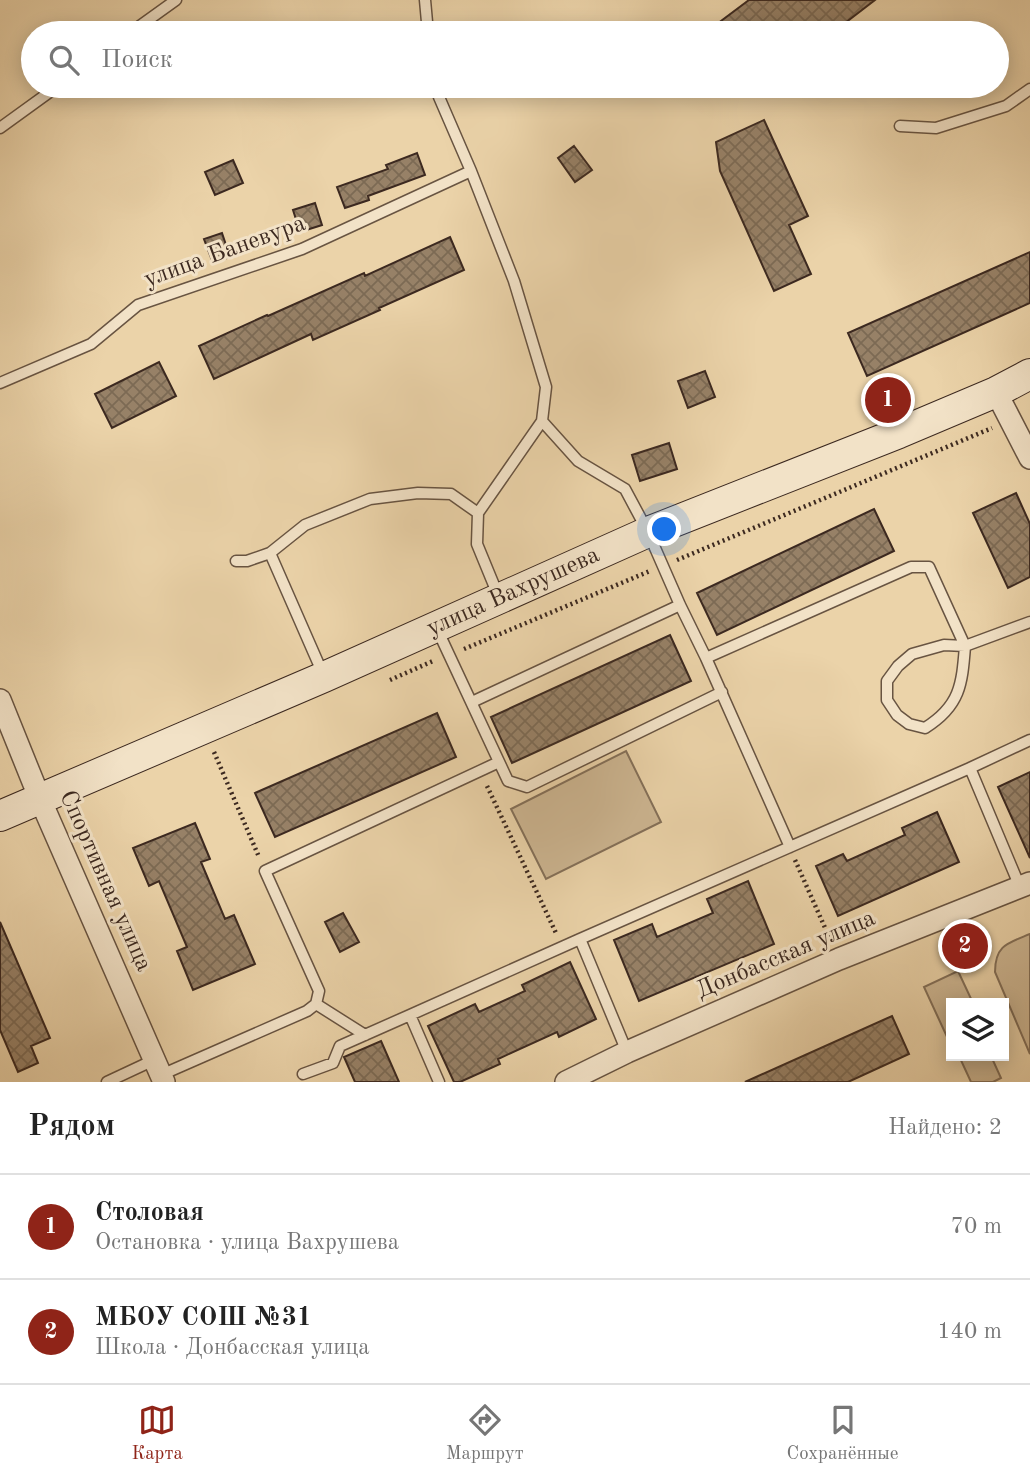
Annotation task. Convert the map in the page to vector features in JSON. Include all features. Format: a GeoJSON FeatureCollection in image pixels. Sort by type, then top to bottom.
{"type":"FeatureCollection","features":[{"type":"Feature","properties":{"kind":"main road","name":"улица Вахрушева"},"geometry":{"type":"LineString","coordinates":[[0,816],[40,799],[209,741],[324,677],[436,626],[648,533],[996,392],[1030,374]]}},
{"type":"Feature","properties":{"kind":"street"},"geometry":{"type":"LineString","coordinates":[[996,392],[1030,458]]}},
{"type":"Feature","properties":{"kind":"street","name":"Спортивная улица"},"geometry":{"type":"LineString","coordinates":[[0,700],[40,799],[160,1072]]}},
{"type":"Feature","properties":{"kind":"street","name":"Донбасская улица"},"geometry":{"type":"LineString","coordinates":[[566,1082],[627,1052],[839,959],[1025,885]]}},
{"type":"Feature","properties":{"kind":"lane"},"geometry":{"type":"LineString","coordinates":[[147,21],[176,0]]}},
{"type":"Feature","properties":{"kind":"lane"},"geometry":{"type":"LineString","coordinates":[[425,0],[427,21]]}},
{"type":"Feature","properties":{"kind":"lane"},"geometry":{"type":"LineString","coordinates":[[900,125],[936,128],[1006,106],[1030,89]]}},
{"type":"Feature","properties":{"kind":"lane"},"geometry":{"type":"LineString","coordinates":[[0,128],[41,98]]}},
{"type":"Feature","properties":{"kind":"lane"},"geometry":{"type":"LineString","coordinates":[[439,98],[514,281],[547,387],[541,421],[478,513],[477,544],[499,598]]}},
{"type":"Feature","properties":{"kind":"lane","name":"улица Баневура"},"geometry":{"type":"LineString","coordinates":[[0,383],[91,344],[138,305],[302,248],[471,171]]}},
{"type":"Feature","properties":{"kind":"lane"},"geometry":{"type":"LineString","coordinates":[[541,421],[578,461],[625,489],[722,692],[790,848]]}},
{"type":"Feature","properties":{"kind":"lane"},"geometry":{"type":"LineString","coordinates":[[236,561],[247,561],[270,553],[305,525],[370,499],[418,493],[451,494],[478,513]]}},
{"type":"Feature","properties":{"kind":"lane"},"geometry":{"type":"LineString","coordinates":[[270,553],[324,677]]}},
{"type":"Feature","properties":{"kind":"lane"},"geometry":{"type":"LineString","coordinates":[[706,658],[911,567],[929,567],[965,646],[963,679],[954,701],[942,717],[925,728],[909,724],[897,715],[887,700],[887,681],[898,666],[912,654],[944,645],[965,646],[1030,622]]}},
{"type":"Feature","properties":{"kind":"lane"},"geometry":{"type":"LineString","coordinates":[[472,702],[680,605]]}},
{"type":"Feature","properties":{"kind":"lane"},"geometry":{"type":"LineString","coordinates":[[436,626],[508,780],[527,787],[722,692]]}},
{"type":"Feature","properties":{"kind":"lane"},"geometry":{"type":"LineString","coordinates":[[303,1074],[332,1063],[340,1046],[1030,740]]}},
{"type":"Feature","properties":{"kind":"lane"},"geometry":{"type":"LineString","coordinates":[[107,1082],[160,1072],[307,1011],[316,1004],[319,991],[265,871],[499,762]]}},
{"type":"Feature","properties":{"kind":"lane"},"geometry":{"type":"LineString","coordinates":[[970,768],[1025,885]]}},
{"type":"Feature","properties":{"kind":"lane"},"geometry":{"type":"LineString","coordinates":[[580,939],[627,1052]]}},
{"type":"Feature","properties":{"kind":"lane"},"geometry":{"type":"LineString","coordinates":[[316,1004],[365,1035]]}},
{"type":"Feature","properties":{"kind":"lane"},"geometry":{"type":"LineString","coordinates":[[410,1015],[439,1082]]}},
{"type":"Feature","properties":{"kind":"path"},"geometry":{"type":"LineString","coordinates":[[388,680],[1010,420]]}},
{"type":"Feature","properties":{"kind":"path"},"geometry":{"type":"LineString","coordinates":[[209,741],[226,748]]}},
{"type":"Feature","properties":{"kind":"path"},"geometry":{"type":"LineString","coordinates":[[209,741],[265,871]]}},
{"type":"Feature","properties":{"kind":"path"},"geometry":{"type":"LineString","coordinates":[[480,770],[562,947]]}},
{"type":"Feature","properties":{"kind":"path"},"geometry":{"type":"LineString","coordinates":[[790,848],[839,959]]}},
{"type":"Feature","properties":{"kind":"shaded area"},"geometry":{"type":"Polygon","coordinates":[[[626,751],[661,822],[546,879],[511,809],[626,751]]]}},
{"type":"Feature","properties":{"kind":"shaded area"},"geometry":{"type":"Polygon","coordinates":[[[1030,934],[1030,1054],[1009,1005],[1009,998],[1006,998],[995,972],[997,956],[1009,943],[1030,934]]]}},
{"type":"Feature","properties":{"kind":"shaded area"},"geometry":{"type":"Polygon","coordinates":[[[958,971],[971,998],[946,998],[946,1035],[924,987],[958,971]]]}},
{"type":"Feature","properties":{"kind":"shaded area"},"geometry":{"type":"Polygon","coordinates":[[[961,1061],[993,1061],[1001,1078],[993,1082],[971,1082],[961,1061]]]}},
{"type":"Feature","properties":{"kind":"building"},"geometry":{"type":"Polygon","coordinates":[[[749,0],[875,0],[848,21],[721,21],[749,0]]]}},
{"type":"Feature","properties":{"kind":"building"},"geometry":{"type":"Polygon","coordinates":[[[764,120],[808,216],[789,225],[811,274],[774,291],[720,171],[716,142],[764,120]]]}},
{"type":"Feature","properties":{"kind":"building"},"geometry":{"type":"Polygon","coordinates":[[[574,146],[592,170],[575,182],[558,158],[574,146]]]}},
{"type":"Feature","properties":{"kind":"building"},"geometry":{"type":"Polygon","coordinates":[[[417,153],[425,175],[368,196],[369,200],[345,208],[337,187],[388,169],[386,165],[417,153]]]}},
{"type":"Feature","properties":{"kind":"building"},"geometry":{"type":"Polygon","coordinates":[[[233,160],[243,183],[215,195],[205,172],[233,160]]]}},
{"type":"Feature","properties":{"kind":"building"},"geometry":{"type":"Polygon","coordinates":[[[315,203],[322,225],[300,232],[293,210],[315,203]]]}},
{"type":"Feature","properties":{"kind":"building"},"geometry":{"type":"Polygon","coordinates":[[[222,233],[230,257],[213,263],[204,239],[222,233]]]}},
{"type":"Feature","properties":{"kind":"building"},"geometry":{"type":"Polygon","coordinates":[[[450,237],[464,270],[313,340],[311,334],[214,379],[199,346],[450,237]]]}},
{"type":"Feature","properties":{"kind":"building"},"geometry":{"type":"Polygon","coordinates":[[[1030,252],[1030,303],[867,376],[848,333],[1030,252]]]}},
{"type":"Feature","properties":{"kind":"building"},"geometry":{"type":"Polygon","coordinates":[[[159,362],[176,396],[112,428],[95,394],[159,362]]]}},
{"type":"Feature","properties":{"kind":"building"},"geometry":{"type":"Polygon","coordinates":[[[705,371],[715,397],[688,408],[678,381],[705,371]]]}},
{"type":"Feature","properties":{"kind":"building"},"geometry":{"type":"Polygon","coordinates":[[[669,443],[677,469],[640,481],[632,455],[669,443]]]}},
{"type":"Feature","properties":{"kind":"building"},"geometry":{"type":"Polygon","coordinates":[[[1016,493],[1030,524],[1030,577],[1008,588],[973,513],[1016,493]]]}},
{"type":"Feature","properties":{"kind":"building"},"geometry":{"type":"Polygon","coordinates":[[[874,509],[894,551],[717,635],[697,593],[874,509]]]}},
{"type":"Feature","properties":{"kind":"building"},"geometry":{"type":"Polygon","coordinates":[[[670,635],[691,681],[512,763],[491,717],[670,635]]]}},
{"type":"Feature","properties":{"kind":"building"},"geometry":{"type":"Polygon","coordinates":[[[437,713],[456,757],[275,837],[255,793],[437,713]]]}},
{"type":"Feature","properties":{"kind":"building"},"geometry":{"type":"Polygon","coordinates":[[[1030,772],[1030,858],[998,787],[1030,772]]]}},
{"type":"Feature","properties":{"kind":"building"},"geometry":{"type":"Polygon","coordinates":[[[937,812],[959,862],[838,916],[816,866],[843,854],[847,861],[905,835],[902,828],[937,812]]]}},
{"type":"Feature","properties":{"kind":"building"},"geometry":{"type":"Polygon","coordinates":[[[195,823],[210,859],[201,862],[225,919],[234,915],[255,964],[193,990],[177,951],[187,947],[159,881],[149,886],[133,848],[195,823]]]}},
{"type":"Feature","properties":{"kind":"building"},"geometry":{"type":"Polygon","coordinates":[[[748,881],[774,944],[639,1001],[614,940],[652,924],[657,937],[713,913],[707,899],[748,881]]]}},
{"type":"Feature","properties":{"kind":"building"},"geometry":{"type":"Polygon","coordinates":[[[343,913],[359,942],[340,952],[325,922],[343,913]]]}},
{"type":"Feature","properties":{"kind":"building"},"geometry":{"type":"Polygon","coordinates":[[[0,922],[50,1038],[31,1046],[38,1063],[18,1072],[0,1030],[0,922]]]}},
{"type":"Feature","properties":{"kind":"building"},"geometry":{"type":"Polygon","coordinates":[[[570,962],[596,1019],[559,1037],[557,1032],[498,1059],[500,1064],[460,1082],[454,1082],[428,1026],[475,1004],[479,1012],[525,991],[522,985],[570,962]]]}},
{"type":"Feature","properties":{"kind":"building"},"geometry":{"type":"Polygon","coordinates":[[[892,1016],[909,1054],[848,1082],[745,1082],[892,1016]]]}},
{"type":"Feature","properties":{"kind":"building"},"geometry":{"type":"Polygon","coordinates":[[[381,1041],[399,1082],[355,1082],[344,1057],[381,1041]]]}},
{"type":"Feature","properties":{"kind":"place","name":"Столовая"},"geometry":{"type":"Point","coordinates":[888,400]}},
{"type":"Feature","properties":{"kind":"place","name":"МБОУ СОШ №31"},"geometry":{"type":"Point","coordinates":[965,946]}}]}
